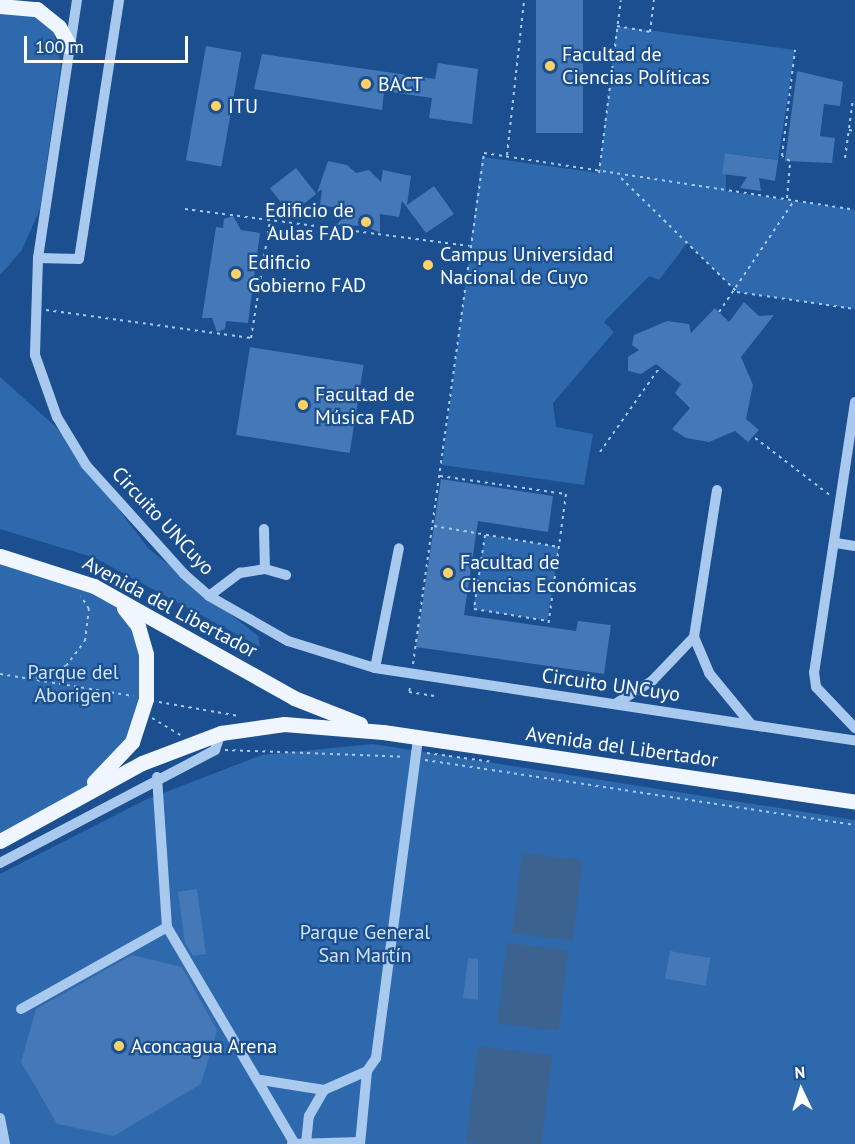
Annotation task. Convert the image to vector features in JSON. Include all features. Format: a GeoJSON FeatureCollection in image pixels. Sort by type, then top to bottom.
{"type":"FeatureCollection","features":[{"type":"Feature","properties":{"kind":"main road"},"geometry":{"type":"LineString","coordinates":[[0,6],[37,9],[59,27],[70,47]]}},
{"type":"Feature","properties":{"kind":"main road","name":"Avenida del Libertador"},"geometry":{"type":"LineString","coordinates":[[0,556],[60,572],[118,601],[294,698],[383,732]]}},
{"type":"Feature","properties":{"kind":"main road"},"geometry":{"type":"LineString","coordinates":[[75,797],[132,742],[146,699],[142,639],[118,601]]}},
{"type":"Feature","properties":{"kind":"main road","name":"Avenida del Libertador"},"geometry":{"type":"LineString","coordinates":[[0,841],[75,797],[185,745],[220,741],[311,724],[383,732],[855,802]]}},
{"type":"Feature","properties":{"kind":"street","name":"Circuito UNCuyo"},"geometry":{"type":"LineString","coordinates":[[77,0],[38,258],[33,338],[44,383],[86,465],[210,596],[288,641],[375,668],[750,723],[855,741]]}},
{"type":"Feature","properties":{"kind":"street"},"geometry":{"type":"LineString","coordinates":[[38,258],[79,259],[119,0]]}},
{"type":"Feature","properties":{"kind":"street"},"geometry":{"type":"LineString","coordinates":[[855,402],[836,543],[814,672],[816,687],[855,728]]}},
{"type":"Feature","properties":{"kind":"street"},"geometry":{"type":"LineString","coordinates":[[717,490],[694,637],[709,673],[750,723]]}},
{"type":"Feature","properties":{"kind":"street"},"geometry":{"type":"LineString","coordinates":[[264,529],[265,569]]}},
{"type":"Feature","properties":{"kind":"street"},"geometry":{"type":"LineString","coordinates":[[836,543],[855,546]]}},
{"type":"Feature","properties":{"kind":"street"},"geometry":{"type":"LineString","coordinates":[[375,668],[399,548]]}},
{"type":"Feature","properties":{"kind":"street"},"geometry":{"type":"LineString","coordinates":[[210,596],[240,573],[265,569],[286,575]]}},
{"type":"Feature","properties":{"kind":"street"},"geometry":{"type":"LineString","coordinates":[[615,704],[652,681],[694,637]]}},
{"type":"Feature","properties":{"kind":"street"},"geometry":{"type":"LineString","coordinates":[[157,777],[167,927],[261,1080],[293,1144],[360,1143],[367,1071],[376,1058],[418,738]]}},
{"type":"Feature","properties":{"kind":"street"},"geometry":{"type":"LineString","coordinates":[[0,863],[220,741]]}},
{"type":"Feature","properties":{"kind":"street"},"geometry":{"type":"LineString","coordinates":[[75,797],[83,816]]}},
{"type":"Feature","properties":{"kind":"street"},"geometry":{"type":"LineString","coordinates":[[21,1010],[167,927]]}},
{"type":"Feature","properties":{"kind":"street"},"geometry":{"type":"LineString","coordinates":[[261,1080],[324,1090],[367,1071]]}},
{"type":"Feature","properties":{"kind":"street"},"geometry":{"type":"LineString","coordinates":[[306,1143],[309,1116],[324,1090]]}},
{"type":"Feature","properties":{"kind":"street"},"geometry":{"type":"LineString","coordinates":[[0,1118],[5,1144]]}},
{"type":"Feature","properties":{"kind":"path"},"geometry":{"type":"LineString","coordinates":[[507,156],[525,0]]}},
{"type":"Feature","properties":{"kind":"path"},"geometry":{"type":"LineString","coordinates":[[599,173],[621,0]]}},
{"type":"Feature","properties":{"kind":"path"},"geometry":{"type":"LineString","coordinates":[[617,27],[650,32],[654,0]]}},
{"type":"Feature","properties":{"kind":"path"},"geometry":{"type":"LineString","coordinates":[[786,199],[790,160],[782,156],[795,50]]}},
{"type":"Feature","properties":{"kind":"path"},"geometry":{"type":"LineString","coordinates":[[845,158],[853,99]]}},
{"type":"Feature","properties":{"kind":"path"},"geometry":{"type":"LineString","coordinates":[[849,130],[855,131]]}},
{"type":"Feature","properties":{"kind":"path"},"geometry":{"type":"LineString","coordinates":[[413,665],[441,476],[482,157],[507,156],[599,173],[855,210]]}},
{"type":"Feature","properties":{"kind":"path"},"geometry":{"type":"LineString","coordinates":[[619,176],[737,292],[855,309]]}},
{"type":"Feature","properties":{"kind":"path"},"geometry":{"type":"LineString","coordinates":[[719,312],[737,292],[795,200]]}},
{"type":"Feature","properties":{"kind":"path"},"geometry":{"type":"LineString","coordinates":[[185,209],[470,246]]}},
{"type":"Feature","properties":{"kind":"path"},"geometry":{"type":"LineString","coordinates":[[34,308],[251,338],[270,221]]}},
{"type":"Feature","properties":{"kind":"path"},"geometry":{"type":"LineString","coordinates":[[600,452],[660,368]]}},
{"type":"Feature","properties":{"kind":"path"},"geometry":{"type":"LineString","coordinates":[[755,438],[841,504]]}},
{"type":"Feature","properties":{"kind":"path"},"geometry":{"type":"LineString","coordinates":[[441,476],[566,494],[548,627]]}},
{"type":"Feature","properties":{"kind":"path"},"geometry":{"type":"LineString","coordinates":[[434,526],[559,547]]}},
{"type":"Feature","properties":{"kind":"path"},"geometry":{"type":"LineString","coordinates":[[485,536],[474,609],[549,621]]}},
{"type":"Feature","properties":{"kind":"path"},"geometry":{"type":"LineString","coordinates":[[36,678],[66,666],[85,641],[89,609],[77,590]]}},
{"type":"Feature","properties":{"kind":"path"},"geometry":{"type":"LineString","coordinates":[[410,688],[409,692],[435,696]]}},
{"type":"Feature","properties":{"kind":"path"},"geometry":{"type":"LineString","coordinates":[[148,713],[180,734],[185,745]]}},
{"type":"Feature","properties":{"kind":"path"},"geometry":{"type":"LineString","coordinates":[[220,741],[366,752],[855,825]]}},
{"type":"Feature","properties":{"kind":"green space"},"geometry":{"type":"Polygon","coordinates":[[[0,8],[35,12],[54,31],[61,65],[40,209],[22,250],[0,275],[0,8]]]}},
{"type":"Feature","properties":{"kind":"green space"},"geometry":{"type":"Polygon","coordinates":[[[617,26],[795,50],[778,160],[726,153],[726,191],[855,210],[855,309],[737,292],[687,243],[659,280],[649,276],[604,322],[614,332],[553,403],[556,427],[593,434],[584,485],[442,465],[482,157],[599,173],[617,26]]]}},
{"type":"Feature","properties":{"kind":"green space"},"geometry":{"type":"Polygon","coordinates":[[[0,377],[56,427],[148,548],[258,636],[260,647],[95,558],[0,529],[0,377]]]}},
{"type":"Feature","properties":{"kind":"green space"},"geometry":{"type":"Polygon","coordinates":[[[485,535],[559,547],[547,621],[473,609],[485,535]]]}},
{"type":"Feature","properties":{"kind":"green space","name":"Parque del Aborigen"},"geometry":{"type":"Polygon","coordinates":[[[0,556],[94,586],[138,626],[141,720],[79,795],[0,841],[0,556]]]}},
{"type":"Feature","properties":{"kind":"green space","name":"Parque General San Martín"},"geometry":{"type":"Polygon","coordinates":[[[373,744],[855,820],[855,1144],[0,1144],[0,874],[145,800],[262,755],[373,744]]]}},
{"type":"Feature","properties":{"kind":"shaded area"},"geometry":{"type":"Polygon","coordinates":[[[522,853],[583,860],[573,941],[512,933],[522,853]]]}},
{"type":"Feature","properties":{"kind":"shaded area"},"geometry":{"type":"Polygon","coordinates":[[[507,943],[569,951],[559,1031],[497,1023],[507,943]]]}},
{"type":"Feature","properties":{"kind":"shaded area"},"geometry":{"type":"Polygon","coordinates":[[[478,1046],[552,1055],[542,1144],[466,1142],[478,1046]]]}},
{"type":"Feature","properties":{"kind":"building","name":"Facultad de Ciencias Políticas"},"geometry":{"type":"Polygon","coordinates":[[[536,0],[583,0],[583,133],[536,133],[536,0]]]}},
{"type":"Feature","properties":{"kind":"building","name":"ITU"},"geometry":{"type":"Polygon","coordinates":[[[206,46],[241,52],[221,166],[186,160],[206,46]]]}},
{"type":"Feature","properties":{"kind":"building","name":"BACT"},"geometry":{"type":"Polygon","coordinates":[[[262,54],[435,79],[438,63],[478,69],[472,124],[429,118],[432,98],[384,91],[382,110],[254,89],[262,54]]]}},
{"type":"Feature","properties":{"kind":"building"},"geometry":{"type":"Polygon","coordinates":[[[797,71],[843,82],[840,106],[824,104],[820,136],[835,138],[832,163],[785,161],[797,71]]]}},
{"type":"Feature","properties":{"kind":"building"},"geometry":{"type":"Polygon","coordinates":[[[725,153],[778,160],[775,181],[759,178],[761,191],[740,188],[747,177],[722,174],[725,153]]]}},
{"type":"Feature","properties":{"kind":"building"},"geometry":{"type":"Polygon","coordinates":[[[328,161],[347,165],[356,173],[369,170],[381,182],[383,170],[411,176],[407,205],[434,186],[454,214],[426,233],[402,201],[399,217],[380,214],[380,233],[366,226],[336,225],[351,210],[320,205],[322,189],[317,193],[328,161]]]}},
{"type":"Feature","properties":{"kind":"building"},"geometry":{"type":"Polygon","coordinates":[[[296,168],[316,194],[290,214],[270,188],[296,168]]]}},
{"type":"Feature","properties":{"kind":"building"},"geometry":{"type":"Polygon","coordinates":[[[233,216],[241,230],[260,233],[248,323],[226,321],[225,329],[217,332],[212,318],[202,318],[216,227],[223,228],[224,219],[233,216]]]}},
{"type":"Feature","properties":{"kind":"building"},"geometry":{"type":"Polygon","coordinates":[[[744,302],[759,316],[774,315],[741,357],[753,385],[746,419],[759,430],[748,442],[735,431],[709,442],[686,438],[672,429],[690,408],[675,393],[681,384],[656,364],[641,374],[628,371],[628,357],[639,350],[632,345],[634,335],[667,321],[689,324],[691,333],[715,308],[729,322],[744,302]]]}},
{"type":"Feature","properties":{"kind":"building"},"geometry":{"type":"Polygon","coordinates":[[[250,347],[364,365],[350,453],[236,435],[250,347]]]}},
{"type":"Feature","properties":{"kind":"building","name":"Facultad de Ciencias Económicas"},"geometry":{"type":"Polygon","coordinates":[[[441,479],[553,496],[548,532],[478,521],[464,615],[576,631],[578,621],[611,625],[604,674],[416,647],[441,479]]]}},
{"type":"Feature","properties":{"kind":"building"},"geometry":{"type":"Polygon","coordinates":[[[197,889],[206,954],[193,956],[185,943],[178,892],[197,889]]]}},
{"type":"Feature","properties":{"kind":"building"},"geometry":{"type":"Polygon","coordinates":[[[670,951],[710,958],[706,986],[665,979],[670,951]]]}},
{"type":"Feature","properties":{"kind":"building","name":"Aconcagua Arena"},"geometry":{"type":"Polygon","coordinates":[[[132,955],[182,967],[217,1030],[201,1084],[114,1136],[57,1124],[21,1062],[36,1009],[132,955]]]}},
{"type":"Feature","properties":{"kind":"building"},"geometry":{"type":"Polygon","coordinates":[[[468,958],[478,959],[478,1000],[463,998],[468,958]]]}},
{"type":"Feature","properties":{"kind":"place","name":"Facultad de Ciencias Políticas"},"geometry":{"type":"Point","coordinates":[550,66]}},
{"type":"Feature","properties":{"kind":"place","name":"BACT"},"geometry":{"type":"Point","coordinates":[366,84]}},
{"type":"Feature","properties":{"kind":"place","name":"ITU"},"geometry":{"type":"Point","coordinates":[216,106]}},
{"type":"Feature","properties":{"kind":"place","name":"Edificio de Aulas FAD"},"geometry":{"type":"Point","coordinates":[366,222]}},
{"type":"Feature","properties":{"kind":"place","name":"Campus Universidad Nacional de Cuyo"},"geometry":{"type":"Point","coordinates":[428,265]}},
{"type":"Feature","properties":{"kind":"place","name":"Edificio Gobierno FAD"},"geometry":{"type":"Point","coordinates":[236,274]}},
{"type":"Feature","properties":{"kind":"place","name":"Facultad de Música FAD"},"geometry":{"type":"Point","coordinates":[303,405]}},
{"type":"Feature","properties":{"kind":"place","name":"Facultad de Ciencias Económicas"},"geometry":{"type":"Point","coordinates":[448,573]}},
{"type":"Feature","properties":{"kind":"place","name":"Aconcagua Arena"},"geometry":{"type":"Point","coordinates":[119,1046]}}]}
